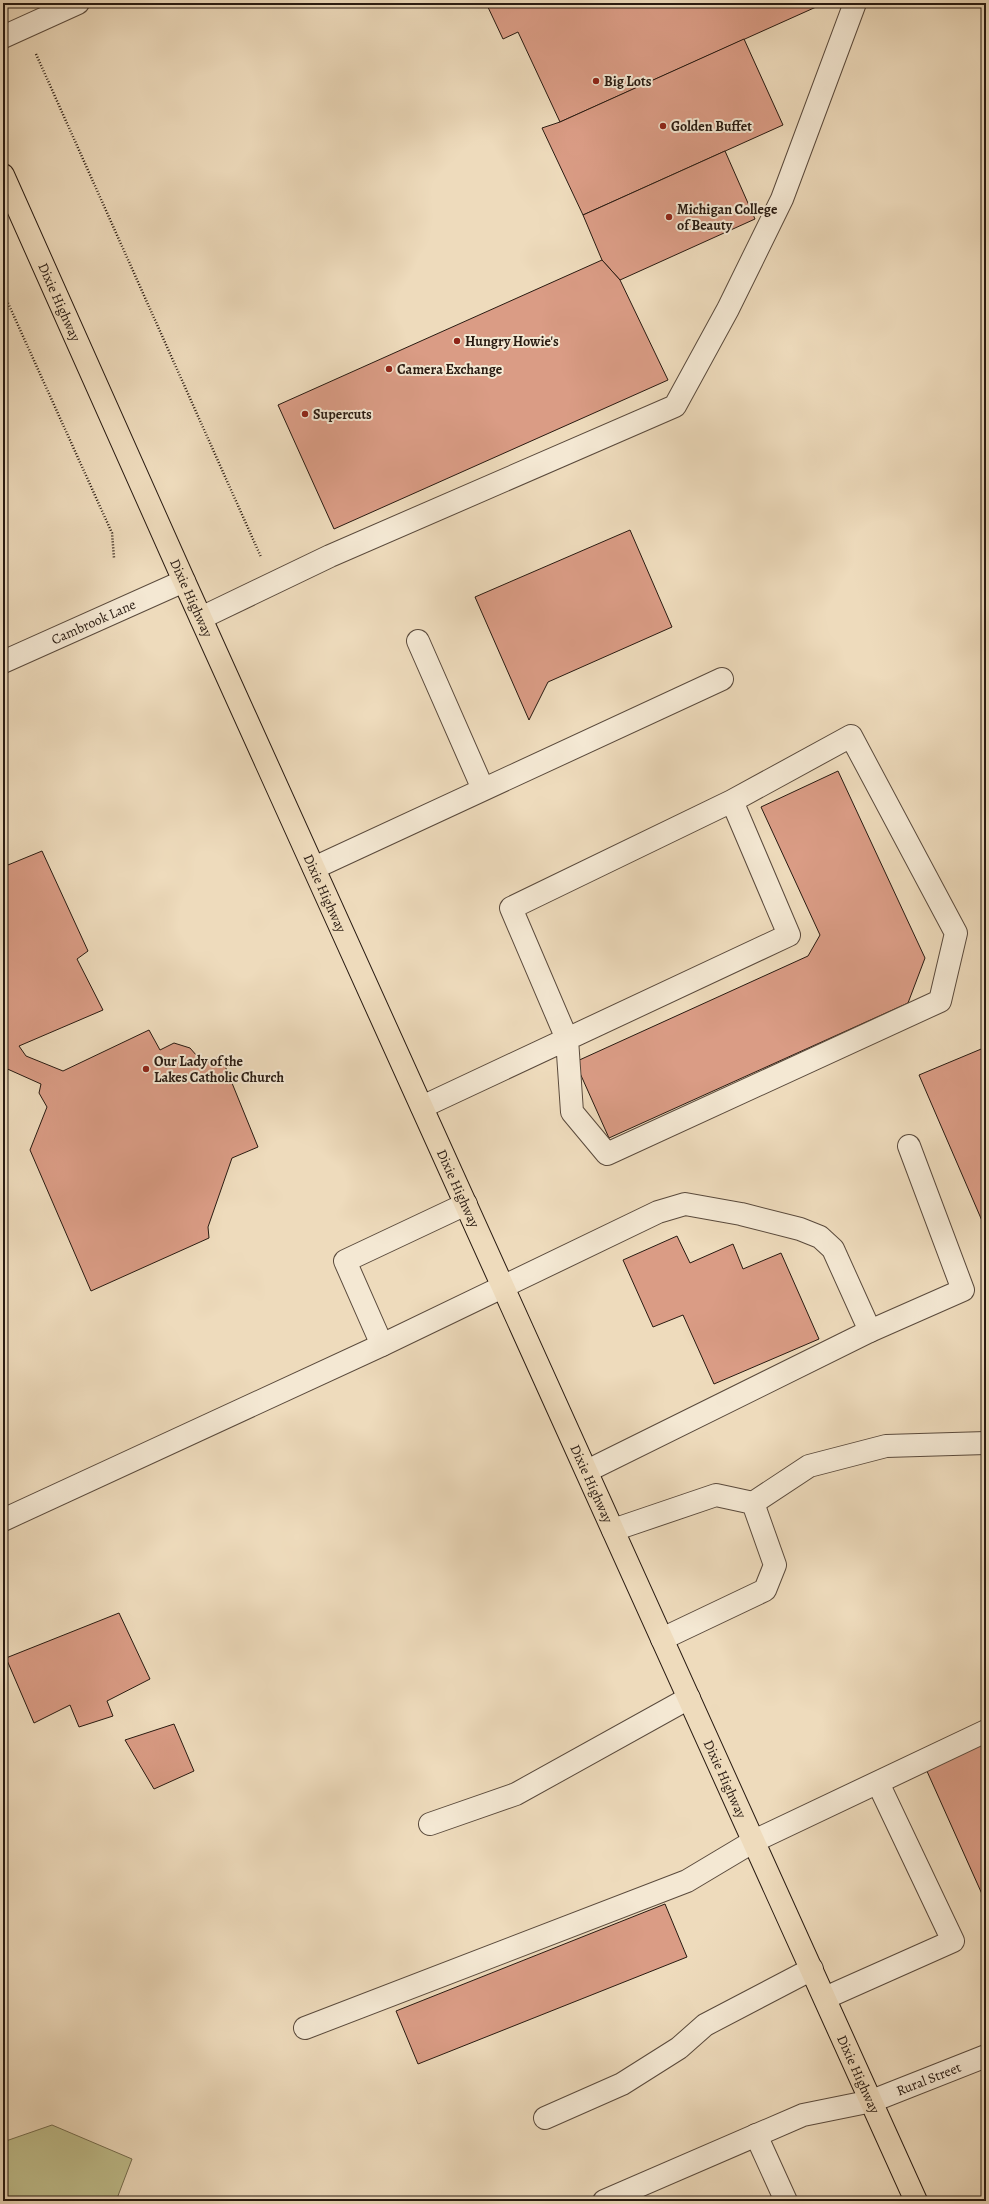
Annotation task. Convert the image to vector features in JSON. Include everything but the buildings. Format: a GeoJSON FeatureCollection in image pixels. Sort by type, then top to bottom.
{"type":"FeatureCollection","features":[{"type":"Feature","properties":{"kind":"main road","name":"Dixie Highway"},"geometry":{"type":"LineString","coordinates":[[3,175],[184,582],[690,1698],[916,2201]]}},
{"type":"Feature","properties":{"kind":"street"},"geometry":{"type":"LineString","coordinates":[[3,37],[78,3]]}},
{"type":"Feature","properties":{"kind":"street"},"geometry":{"type":"LineString","coordinates":[[201,618],[330,556],[675,406],[728,309],[782,199],[855,3]]}},
{"type":"Feature","properties":{"kind":"street","name":"Cambrook Lane"},"geometry":{"type":"LineString","coordinates":[[3,662],[184,582]]}},
{"type":"Feature","properties":{"kind":"street"},"geometry":{"type":"LineString","coordinates":[[418,641],[483,790]]}},
{"type":"Feature","properties":{"kind":"street"},"geometry":{"type":"LineString","coordinates":[[314,868],[722,679]]}},
{"type":"Feature","properties":{"kind":"street"},"geometry":{"type":"LineString","coordinates":[[851,736],[956,933],[940,1001],[607,1154],[572,1112],[567,1039],[511,908],[732,801],[851,736]]}},
{"type":"Feature","properties":{"kind":"street"},"geometry":{"type":"LineString","coordinates":[[422,1107],[789,935],[732,801]]}},
{"type":"Feature","properties":{"kind":"street"},"geometry":{"type":"LineString","coordinates":[[587,1471],[870,1331],[962,1290],[909,1146]]}},
{"type":"Feature","properties":{"kind":"street"},"geometry":{"type":"LineString","coordinates":[[382,1345],[345,1261],[466,1204]]}},
{"type":"Feature","properties":{"kind":"street"},"geometry":{"type":"LineString","coordinates":[[3,1520],[382,1345],[502,1285],[658,1212],[685,1204],[741,1214],[800,1229],[820,1237],[833,1249],[870,1331]]}},
{"type":"Feature","properties":{"kind":"street"},"geometry":{"type":"LineString","coordinates":[[614,1530],[716,1495],[754,1503],[809,1466],[886,1446],[986,1443]]}},
{"type":"Feature","properties":{"kind":"street"},"geometry":{"type":"LineString","coordinates":[[662,1639],[765,1590],[776,1565],[754,1503]]}},
{"type":"Feature","properties":{"kind":"street"},"geometry":{"type":"LineString","coordinates":[[430,1824],[516,1794],[690,1698]]}},
{"type":"Feature","properties":{"kind":"street"},"geometry":{"type":"LineString","coordinates":[[305,2028],[687,1881],[754,1841],[986,1731]]}},
{"type":"Feature","properties":{"kind":"street"},"geometry":{"type":"LineString","coordinates":[[825,1998],[953,1941],[878,1783]]}},
{"type":"Feature","properties":{"kind":"street"},"geometry":{"type":"LineString","coordinates":[[545,2118],[622,2084],[679,2048],[705,2025],[812,1969]]}},
{"type":"Feature","properties":{"kind":"street","name":"Rural Street"},"geometry":{"type":"LineString","coordinates":[[604,2201],[803,2115],[872,2101],[986,2056]]}},
{"type":"Feature","properties":{"kind":"street"},"geometry":{"type":"LineString","coordinates":[[756,2135],[786,2201]]}},
{"type":"Feature","properties":{"kind":"path"},"geometry":{"type":"LineString","coordinates":[[25,27],[262,560]]}},
{"type":"Feature","properties":{"kind":"path"},"geometry":{"type":"LineString","coordinates":[[3,292],[112,533],[114,558]]}},
{"type":"Feature","properties":{"kind":"shaded area"},"geometry":{"type":"Polygon","coordinates":[[[52,2125],[132,2159],[116,2201],[3,2201],[3,2142],[52,2125]]]}},
{"type":"Feature","properties":{"kind":"place","name":"Big Lots"},"geometry":{"type":"Point","coordinates":[596,81]}},
{"type":"Feature","properties":{"kind":"place","name":"Golden Buffet"},"geometry":{"type":"Point","coordinates":[663,126]}},
{"type":"Feature","properties":{"kind":"place","name":"Michigan College of Beauty"},"geometry":{"type":"Point","coordinates":[669,217]}},
{"type":"Feature","properties":{"kind":"place","name":"Hungry Howie's"},"geometry":{"type":"Point","coordinates":[457,341]}},
{"type":"Feature","properties":{"kind":"place","name":"Camera Exchange"},"geometry":{"type":"Point","coordinates":[389,369]}},
{"type":"Feature","properties":{"kind":"place","name":"Supercuts"},"geometry":{"type":"Point","coordinates":[305,414]}},
{"type":"Feature","properties":{"kind":"place","name":"Our Lady of the Lakes Catholic Church"},"geometry":{"type":"Point","coordinates":[146,1069]}}]}
